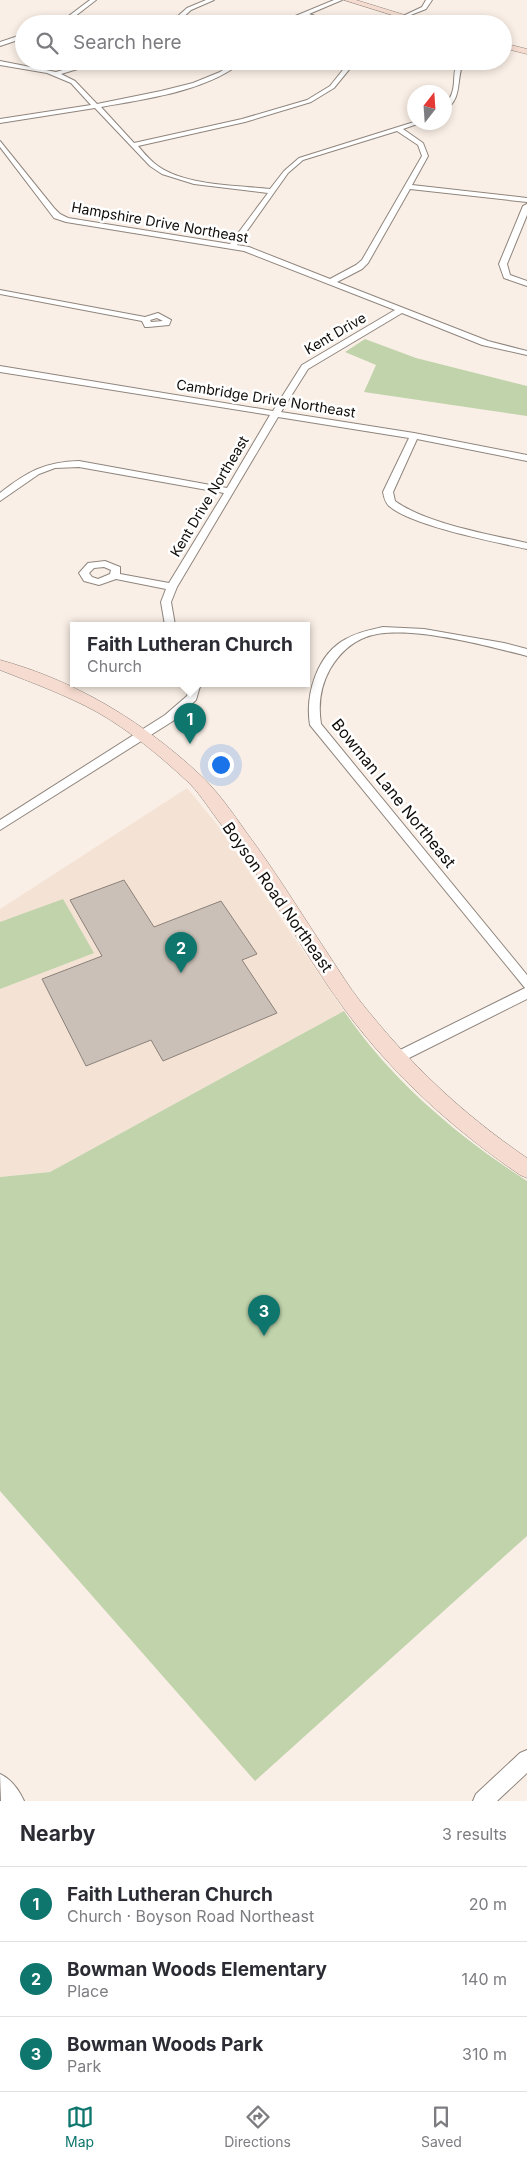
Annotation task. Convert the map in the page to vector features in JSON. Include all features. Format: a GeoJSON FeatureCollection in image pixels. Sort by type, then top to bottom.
{"type":"FeatureCollection","features":[{"type":"Feature","properties":{"kind":"main road"},"geometry":{"type":"LineString","coordinates":[[348,0],[399,15]]}},
{"type":"Feature","properties":{"kind":"main road"},"geometry":{"type":"LineString","coordinates":[[512,48],[527,52]]}},
{"type":"Feature","properties":{"kind":"main road","name":"Boyson Road Northeast"},"geometry":{"type":"LineString","coordinates":[[0,665],[64,689],[104,709],[142,735],[194,778],[240,836],[352,1005],[397,1058],[439,1102],[481,1137],[527,1169]]}},
{"type":"Feature","properties":{"kind":"street"},"geometry":{"type":"LineString","coordinates":[[73,15],[93,0]]}},
{"type":"Feature","properties":{"kind":"street"},"geometry":{"type":"LineString","coordinates":[[182,15],[189,9],[211,0]]}},
{"type":"Feature","properties":{"kind":"street"},"geometry":{"type":"LineString","coordinates":[[303,14],[339,0]]}},
{"type":"Feature","properties":{"kind":"street"},"geometry":{"type":"LineString","coordinates":[[410,15],[424,8],[429,0]]}},
{"type":"Feature","properties":{"kind":"street"},"geometry":{"type":"LineString","coordinates":[[0,44],[15,39]]}},
{"type":"Feature","properties":{"kind":"street"},"geometry":{"type":"LineString","coordinates":[[0,63],[15,66]]}},
{"type":"Feature","properties":{"kind":"street"},"geometry":{"type":"LineString","coordinates":[[36,70],[56,74],[73,82],[152,165],[164,174],[191,181],[272,191]]}},
{"type":"Feature","properties":{"kind":"street"},"geometry":{"type":"LineString","coordinates":[[56,74],[67,70]]}},
{"type":"Feature","properties":{"kind":"street"},"geometry":{"type":"LineString","coordinates":[[0,121],[95,106],[195,84],[227,70]]}},
{"type":"Feature","properties":{"kind":"street"},"geometry":{"type":"LineString","coordinates":[[133,145],[235,123],[309,102],[332,87],[346,70]]}},
{"type":"Feature","properties":{"kind":"street"},"geometry":{"type":"LineString","coordinates":[[452,99],[458,92],[457,70]]}},
{"type":"Feature","properties":{"kind":"street"},"geometry":{"type":"LineString","coordinates":[[233,246],[286,172],[301,160],[407,127]]}},
{"type":"Feature","properties":{"kind":"street"},"geometry":{"type":"LineString","coordinates":[[331,282],[359,267],[365,261],[425,156],[425,150],[415,138],[399,130]]}},
{"type":"Feature","properties":{"kind":"street","name":"Hampshire Drive Northeast"},"geometry":{"type":"LineString","coordinates":[[0,143],[57,216],[82,224],[233,246],[259,253],[400,311],[485,343],[527,353]]}},
{"type":"Feature","properties":{"kind":"street"},"geometry":{"type":"LineString","coordinates":[[409,187],[527,200]]}},
{"type":"Feature","properties":{"kind":"street"},"geometry":{"type":"LineString","coordinates":[[527,206],[524,221],[503,264],[507,276],[527,284]]}},
{"type":"Feature","properties":{"kind":"street"},"geometry":{"type":"LineString","coordinates":[[0,292],[145,319]]}},
{"type":"Feature","properties":{"kind":"street","name":"Kent Drive"},"geometry":{"type":"LineString","coordinates":[[292,387],[306,367],[317,359],[400,311]]}},
{"type":"Feature","properties":{"kind":"street","name":"Cambridge Drive Northeast"},"geometry":{"type":"LineString","coordinates":[[0,369],[414,436],[527,458]]}},
{"type":"Feature","properties":{"kind":"street","name":"Kent Drive Northeast"},"geometry":{"type":"LineString","coordinates":[[169,622],[166,602],[172,588],[292,387]]}},
{"type":"Feature","properties":{"kind":"street"},"geometry":{"type":"LineString","coordinates":[[414,436],[388,492],[391,502],[400,510],[458,529],[527,546]]}},
{"type":"Feature","properties":{"kind":"street"},"geometry":{"type":"LineString","coordinates":[[0,498],[35,471],[48,467],[79,464],[229,491]]}},
{"type":"Feature","properties":{"kind":"street"},"geometry":{"type":"LineString","coordinates":[[116,576],[172,588]]}},
{"type":"Feature","properties":{"kind":"street","name":"Bowman Lane Northeast"},"geometry":{"type":"LineString","coordinates":[[527,654],[506,647],[414,629],[372,631],[343,644],[334,652],[327,662],[315,692],[312,708],[316,725],[527,984]]}},
{"type":"Feature","properties":{"kind":"street"},"geometry":{"type":"LineString","coordinates":[[0,826],[184,706],[192,696],[195,687]]}},
{"type":"Feature","properties":{"kind":"street"},"geometry":{"type":"LineString","coordinates":[[397,1058],[527,993]]}},
{"type":"Feature","properties":{"kind":"street"},"geometry":{"type":"LineString","coordinates":[[483,1801],[527,1760]]}},
{"type":"Feature","properties":{"kind":"street"},"geometry":{"type":"LineString","coordinates":[[0,1784],[14,1801]]}},
{"type":"Feature","properties":{"kind":"shaded area"},"geometry":{"type":"Polygon","coordinates":[[[187,788],[216,823],[344,1011],[50,1172],[0,1177],[0,909],[187,788]]]}},
{"type":"Feature","properties":{"kind":"green space"},"geometry":{"type":"Polygon","coordinates":[[[365,339],[416,358],[527,386],[527,416],[364,392],[376,365],[345,352],[365,339]]]}},
{"type":"Feature","properties":{"kind":"green space"},"geometry":{"type":"Polygon","coordinates":[[[63,899],[94,953],[0,989],[0,922],[63,899]]]}},
{"type":"Feature","properties":{"kind":"green space"},"geometry":{"type":"Polygon","coordinates":[[[344,1011],[383,1060],[427,1105],[475,1145],[527,1181],[527,1536],[255,1781],[0,1491],[0,1177],[50,1172],[344,1011]]]}},
{"type":"Feature","properties":{"kind":"building"},"geometry":{"type":"Polygon","coordinates":[[[124,880],[154,927],[221,901],[257,954],[242,960],[277,1013],[163,1061],[151,1040],[86,1066],[42,979],[102,956],[70,900],[124,880]]]}},
{"type":"Feature","properties":{"kind":"place","name":"Faith Lutheran Church"},"geometry":{"type":"Point","coordinates":[190,744]}},
{"type":"Feature","properties":{"kind":"place","name":"Bowman Woods Elementary"},"geometry":{"type":"Point","coordinates":[181,973]}},
{"type":"Feature","properties":{"kind":"place","name":"Bowman Woods Park"},"geometry":{"type":"Point","coordinates":[264,1336]}}]}
